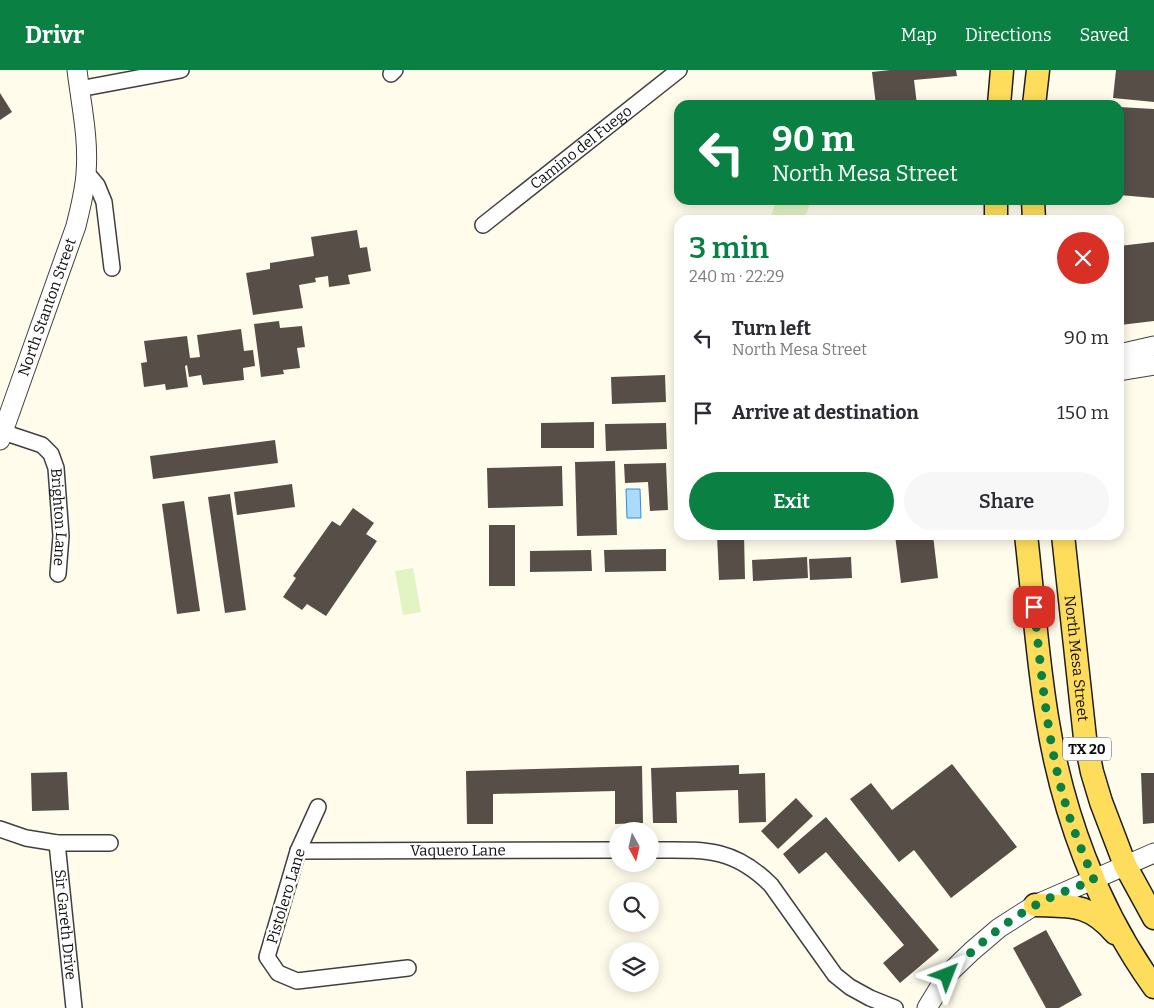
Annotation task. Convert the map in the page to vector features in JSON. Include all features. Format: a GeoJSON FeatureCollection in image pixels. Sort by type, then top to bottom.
{"type":"FeatureCollection","features":[{"type":"Feature","properties":{"kind":"main road"},"geometry":{"type":"LineString","coordinates":[[999,100],[1002,70]]}},
{"type":"Feature","properties":{"kind":"main road"},"geometry":{"type":"LineString","coordinates":[[1035,100],[1038,70]]}},
{"type":"Feature","properties":{"kind":"main road","name":"TX 20"},"geometry":{"type":"LineString","coordinates":[[1027,540],[1046,716],[1068,811],[1094,880],[1128,947],[1154,987]]}},
{"type":"Feature","properties":{"kind":"main road","name":"North Mesa Street"},"geometry":{"type":"LineString","coordinates":[[1064,540],[1085,738],[1092,772],[1125,866],[1154,918]]}},
{"type":"Feature","properties":{"kind":"main road"},"geometry":{"type":"LineString","coordinates":[[1035,905],[1072,906],[1092,912],[1106,923],[1128,947]]}},
{"type":"Feature","properties":{"kind":"street","name":"North Stanton Street"},"geometry":{"type":"LineString","coordinates":[[1,436],[76,226],[82,200],[86,172],[86,134],[77,70]]}},
{"type":"Feature","properties":{"kind":"street"},"geometry":{"type":"LineString","coordinates":[[80,89],[181,70]]}},
{"type":"Feature","properties":{"kind":"street","name":"Camino del Fuego"},"geometry":{"type":"LineString","coordinates":[[484,226],[679,70]]}},
{"type":"Feature","properties":{"kind":"street"},"geometry":{"type":"LineString","coordinates":[[86,172],[97,185],[104,202],[112,268]]}},
{"type":"Feature","properties":{"kind":"street"},"geometry":{"type":"LineString","coordinates":[[1124,353],[1154,346]]}},
{"type":"Feature","properties":{"kind":"street"},"geometry":{"type":"LineString","coordinates":[[1124,370],[1154,365]]}},
{"type":"Feature","properties":{"kind":"street","name":"Brighton Lane"},"geometry":{"type":"LineString","coordinates":[[1,436],[42,445],[51,454],[56,468],[61,536],[58,574]]}},
{"type":"Feature","properties":{"kind":"street","name":"Pistolero Lane"},"geometry":{"type":"LineString","coordinates":[[318,807],[298,851],[267,958],[278,973],[297,981],[408,968]]}},
{"type":"Feature","properties":{"kind":"street"},"geometry":{"type":"LineString","coordinates":[[0,829],[26,838],[57,842],[110,843]]}},
{"type":"Feature","properties":{"kind":"street","name":"Sir Gareth Drive"},"geometry":{"type":"LineString","coordinates":[[57,842],[74,1008]]}},
{"type":"Feature","properties":{"kind":"street","name":"Vaquero Lane"},"geometry":{"type":"LineString","coordinates":[[298,851],[609,850]]}},
{"type":"Feature","properties":{"kind":"street"},"geometry":{"type":"LineString","coordinates":[[659,850],[716,852],[732,857],[760,874],[771,885],[835,975],[850,987],[870,998],[895,1008]]}},
{"type":"Feature","properties":{"kind":"street"},"geometry":{"type":"LineString","coordinates":[[927,1008],[947,975],[999,928],[1035,905],[1154,853]]}},
{"type":"Feature","properties":{"kind":"green space"},"geometry":{"type":"Polygon","coordinates":[[[774,205],[809,205],[806,215],[772,215],[774,205]]]}},
{"type":"Feature","properties":{"kind":"green space"},"geometry":{"type":"Polygon","coordinates":[[[413,568],[421,612],[403,615],[395,571],[413,568]]]}},
{"type":"Feature","properties":{"kind":"water"},"geometry":{"type":"Polygon","coordinates":[[[626,489],[640,489],[641,518],[627,518],[626,489]]]}},
{"type":"Feature","properties":{"kind":"building"},"geometry":{"type":"Polygon","coordinates":[[[890,70],[956,70],[957,76],[914,80],[916,100],[875,100],[872,72],[890,70]]]}},
{"type":"Feature","properties":{"kind":"building"},"geometry":{"type":"Polygon","coordinates":[[[1116,70],[1154,70],[1154,102],[1113,98],[1116,70]]]}},
{"type":"Feature","properties":{"kind":"building"},"geometry":{"type":"Polygon","coordinates":[[[0,93],[12,112],[0,120],[0,93]]]}},
{"type":"Feature","properties":{"kind":"building"},"geometry":{"type":"Polygon","coordinates":[[[1124,107],[1154,109],[1154,198],[1124,195],[1124,107]]]}},
{"type":"Feature","properties":{"kind":"building"},"geometry":{"type":"Polygon","coordinates":[[[357,230],[360,248],[367,247],[371,271],[348,275],[350,284],[329,287],[328,276],[315,278],[316,282],[299,285],[303,308],[253,315],[246,273],[270,269],[270,263],[314,256],[311,237],[357,230]]]}},
{"type":"Feature","properties":{"kind":"building"},"geometry":{"type":"Polygon","coordinates":[[[1154,242],[1154,321],[1124,325],[1124,245],[1154,242]]]}},
{"type":"Feature","properties":{"kind":"building"},"geometry":{"type":"Polygon","coordinates":[[[279,321],[280,328],[302,326],[305,347],[297,348],[300,368],[283,370],[284,374],[261,377],[254,324],[279,321]]]}},
{"type":"Feature","properties":{"kind":"building"},"geometry":{"type":"Polygon","coordinates":[[[241,329],[244,351],[253,350],[255,366],[243,368],[244,380],[203,385],[201,375],[189,377],[187,365],[185,366],[188,387],[166,390],[165,384],[144,387],[141,363],[147,362],[144,341],[187,336],[190,358],[200,357],[197,335],[241,329]]]}},
{"type":"Feature","properties":{"kind":"building"},"geometry":{"type":"Polygon","coordinates":[[[665,375],[666,402],[612,404],[611,377],[665,375]]]}},
{"type":"Feature","properties":{"kind":"building"},"geometry":{"type":"Polygon","coordinates":[[[594,422],[594,448],[541,448],[541,423],[594,422]]]}},
{"type":"Feature","properties":{"kind":"building"},"geometry":{"type":"Polygon","coordinates":[[[666,423],[667,449],[606,451],[605,424],[666,423]]]}},
{"type":"Feature","properties":{"kind":"building"},"geometry":{"type":"Polygon","coordinates":[[[275,440],[278,463],[153,479],[150,456],[275,440]]]}},
{"type":"Feature","properties":{"kind":"building"},"geometry":{"type":"Polygon","coordinates":[[[615,461],[617,535],[577,536],[575,462],[615,461]]]}},
{"type":"Feature","properties":{"kind":"building"},"geometry":{"type":"Polygon","coordinates":[[[666,463],[668,510],[650,511],[648,482],[625,483],[624,464],[666,463]]]}},
{"type":"Feature","properties":{"kind":"building"},"geometry":{"type":"Polygon","coordinates":[[[562,466],[563,506],[488,508],[487,468],[562,466]]]}},
{"type":"Feature","properties":{"kind":"building"},"geometry":{"type":"Polygon","coordinates":[[[292,484],[295,507],[237,515],[234,492],[292,484]]]}},
{"type":"Feature","properties":{"kind":"building"},"geometry":{"type":"Polygon","coordinates":[[[230,494],[246,610],[225,613],[208,497],[230,494]]]}},
{"type":"Feature","properties":{"kind":"building"},"geometry":{"type":"Polygon","coordinates":[[[184,501],[200,611],[177,614],[162,504],[184,501]]]}},
{"type":"Feature","properties":{"kind":"building"},"geometry":{"type":"Polygon","coordinates":[[[353,508],[374,523],[366,534],[377,541],[326,616],[307,604],[302,610],[283,597],[296,578],[293,576],[332,521],[340,526],[353,508]]]}},
{"type":"Feature","properties":{"kind":"building"},"geometry":{"type":"Polygon","coordinates":[[[489,525],[515,525],[515,586],[489,586],[489,525]]]}},
{"type":"Feature","properties":{"kind":"building"},"geometry":{"type":"Polygon","coordinates":[[[717,540],[744,540],[745,579],[719,580],[717,540]]]}},
{"type":"Feature","properties":{"kind":"building"},"geometry":{"type":"Polygon","coordinates":[[[896,540],[934,540],[938,578],[901,583],[896,540]]]}},
{"type":"Feature","properties":{"kind":"building"},"geometry":{"type":"Polygon","coordinates":[[[666,549],[666,571],[605,572],[604,550],[666,549]]]}},
{"type":"Feature","properties":{"kind":"building"},"geometry":{"type":"Polygon","coordinates":[[[591,550],[592,571],[530,572],[530,551],[591,550]]]}},
{"type":"Feature","properties":{"kind":"building"},"geometry":{"type":"Polygon","coordinates":[[[807,557],[808,578],[753,581],[752,560],[807,557]]]}},
{"type":"Feature","properties":{"kind":"building"},"geometry":{"type":"Polygon","coordinates":[[[851,557],[852,578],[810,580],[809,559],[851,557]]]}},
{"type":"Feature","properties":{"kind":"building"},"geometry":{"type":"Polygon","coordinates":[[[952,764],[1017,847],[951,898],[914,850],[899,862],[850,799],[871,783],[892,810],[952,764]]]}},
{"type":"Feature","properties":{"kind":"building"},"geometry":{"type":"Polygon","coordinates":[[[739,765],[739,774],[765,773],[766,822],[739,823],[738,790],[676,792],[677,823],[653,822],[651,768],[739,765]]]}},
{"type":"Feature","properties":{"kind":"building"},"geometry":{"type":"Polygon","coordinates":[[[642,766],[643,822],[615,822],[615,791],[493,794],[493,824],[467,824],[466,771],[642,766]]]}},
{"type":"Feature","properties":{"kind":"building"},"geometry":{"type":"Polygon","coordinates":[[[67,772],[69,810],[32,811],[31,773],[67,772]]]}},
{"type":"Feature","properties":{"kind":"building"},"geometry":{"type":"Polygon","coordinates":[[[1141,773],[1154,773],[1154,823],[1143,824],[1141,773]]]}},
{"type":"Feature","properties":{"kind":"building"},"geometry":{"type":"Polygon","coordinates":[[[796,798],[813,816],[778,849],[761,831],[796,798]]]}},
{"type":"Feature","properties":{"kind":"building"},"geometry":{"type":"Polygon","coordinates":[[[826,817],[939,950],[900,983],[883,963],[904,945],[826,852],[799,874],[783,854],[826,817]]]}},
{"type":"Feature","properties":{"kind":"building"},"geometry":{"type":"Polygon","coordinates":[[[1046,930],[1082,995],[1059,1008],[1046,1008],[1013,948],[1046,930]]]}},
{"type":"Feature","properties":{"kind":"route"},"geometry":{"type":"LineString","coordinates":[[947,975],[999,928],[1035,905],[1094,880],[1068,811],[1055,759],[1046,716],[1034,607]]}}]}
